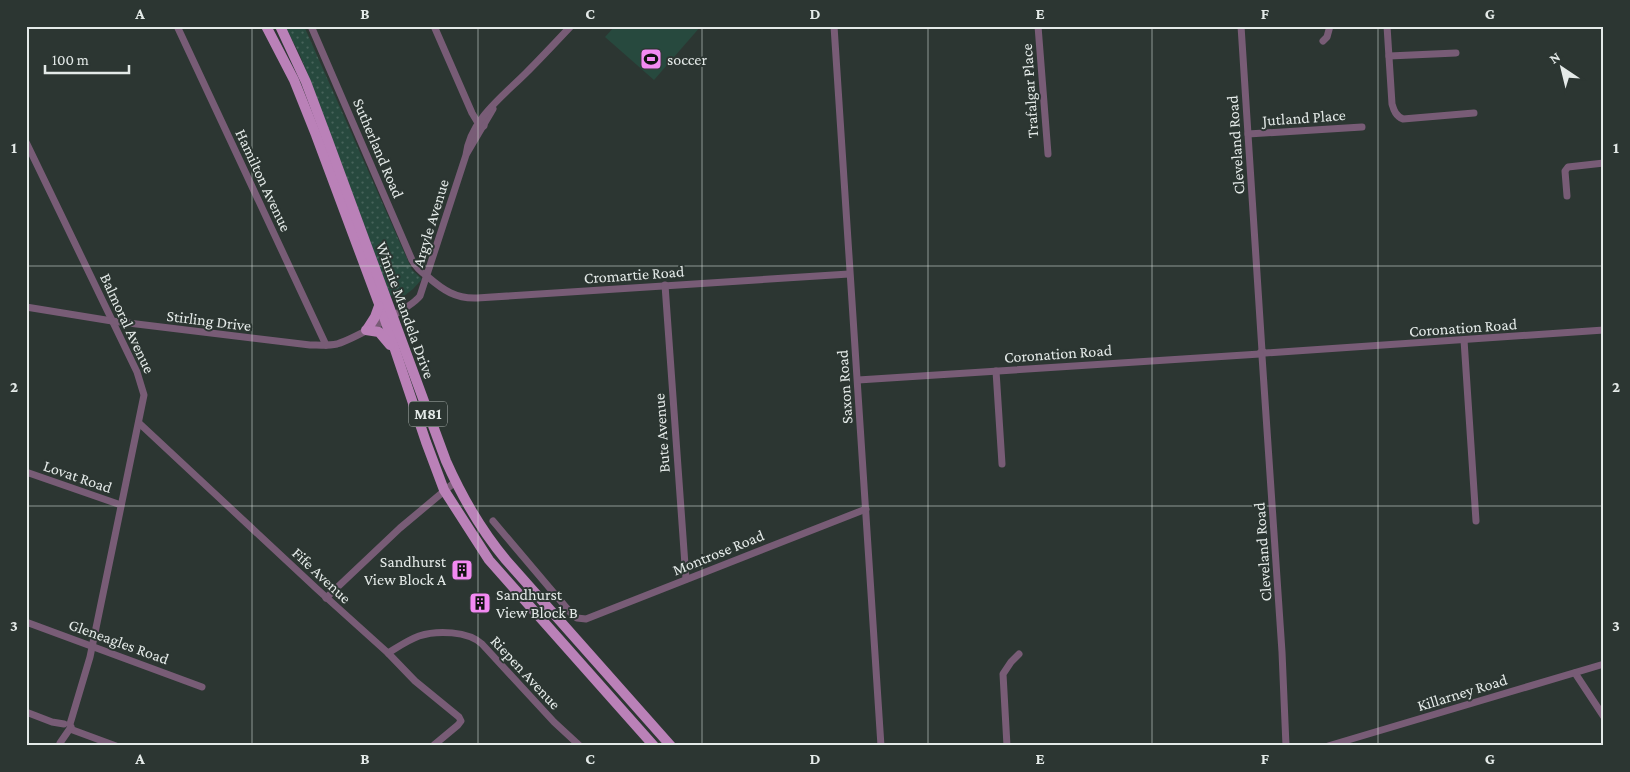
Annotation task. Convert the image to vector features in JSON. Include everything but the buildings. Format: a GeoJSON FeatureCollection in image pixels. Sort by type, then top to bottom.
{"type":"FeatureCollection","features":[{"type":"Feature","properties":{"kind":"main road","name":"Winnie Mandela Drive"},"geometry":{"type":"LineString","coordinates":[[266,26],[294,80],[379,306],[389,317],[395,352],[444,490],[489,560],[654,746]]}},
{"type":"Feature","properties":{"kind":"main road","name":"Winnie Mandela Drive"},"geometry":{"type":"LineString","coordinates":[[280,26],[306,82],[389,317],[455,482],[469,509],[494,546],[671,746]]}},
{"type":"Feature","properties":{"kind":"main road"},"geometry":{"type":"LineString","coordinates":[[379,306],[375,317],[367,329],[382,334],[395,352]]}},
{"type":"Feature","properties":{"kind":"street","name":"Hamilton Avenue"},"geometry":{"type":"LineString","coordinates":[[176,26],[326,345]]}},
{"type":"Feature","properties":{"kind":"street","name":"Sutherland Road"},"geometry":{"type":"LineString","coordinates":[[311,26],[409,255],[417,269],[428,277]]}},
{"type":"Feature","properties":{"kind":"street"},"geometry":{"type":"LineString","coordinates":[[434,26],[472,113],[481,124]]}},
{"type":"Feature","properties":{"kind":"street","name":"Saxon Road"},"geometry":{"type":"LineString","coordinates":[[834,26],[881,746]]}},
{"type":"Feature","properties":{"kind":"street","name":"Trafalgar Place"},"geometry":{"type":"LineString","coordinates":[[1038,26],[1048,154]]}},
{"type":"Feature","properties":{"kind":"street","name":"Cleveland Road"},"geometry":{"type":"LineString","coordinates":[[1241,26],[1282,652],[1286,746]]}},
{"type":"Feature","properties":{"kind":"street"},"geometry":{"type":"LineString","coordinates":[[1324,41],[1330,26]]}},
{"type":"Feature","properties":{"kind":"street"},"geometry":{"type":"LineString","coordinates":[[1387,26],[1391,94],[1394,112],[1403,119],[1474,113]]}},
{"type":"Feature","properties":{"kind":"street","name":"Argyle Avenue"},"geometry":{"type":"LineString","coordinates":[[389,317],[418,299],[422,291],[466,155],[469,140],[495,104],[570,27]]}},
{"type":"Feature","properties":{"kind":"street"},"geometry":{"type":"LineString","coordinates":[[1389,56],[1456,53]]}},
{"type":"Feature","properties":{"kind":"street","name":"Jutland Place"},"geometry":{"type":"LineString","coordinates":[[1248,134],[1362,127]]}},
{"type":"Feature","properties":{"kind":"street","name":"Balmoral Avenue"},"geometry":{"type":"LineString","coordinates":[[26,142],[137,372],[142,387],[143,401],[88,666],[60,745]]}},
{"type":"Feature","properties":{"kind":"street"},"geometry":{"type":"LineString","coordinates":[[1567,196],[1565,171],[1568,167],[1604,163]]}},
{"type":"Feature","properties":{"kind":"street","name":"Cromartie Road"},"geometry":{"type":"LineString","coordinates":[[428,277],[447,292],[467,299],[849,274]]}},
{"type":"Feature","properties":{"kind":"street","name":"Bute Avenue"},"geometry":{"type":"LineString","coordinates":[[665,285],[686,579]]}},
{"type":"Feature","properties":{"kind":"street","name":"Stirling Drive"},"geometry":{"type":"LineString","coordinates":[[26,308],[112,322],[265,340],[326,345],[338,343],[389,317]]}},
{"type":"Feature","properties":{"kind":"street","name":"Coronation Road"},"geometry":{"type":"LineString","coordinates":[[858,380],[1604,330]]}},
{"type":"Feature","properties":{"kind":"street"},"geometry":{"type":"LineString","coordinates":[[1464,340],[1476,520]]}},
{"type":"Feature","properties":{"kind":"street"},"geometry":{"type":"LineString","coordinates":[[996,370],[1002,464]]}},
{"type":"Feature","properties":{"kind":"street","name":"Fife Avenue"},"geometry":{"type":"LineString","coordinates":[[139,423],[326,598],[388,653],[415,681],[460,719],[458,725],[434,745]]}},
{"type":"Feature","properties":{"kind":"street","name":"Lovat Road"},"geometry":{"type":"LineString","coordinates":[[26,472],[121,505]]}},
{"type":"Feature","properties":{"kind":"street"},"geometry":{"type":"LineString","coordinates":[[326,598],[400,528],[455,482]]}},
{"type":"Feature","properties":{"kind":"street","name":"Montrose Road"},"geometry":{"type":"LineString","coordinates":[[493,521],[538,568],[558,600],[574,616],[582,619],[595,616],[866,509]]}},
{"type":"Feature","properties":{"kind":"street","name":"Gleneagles Road"},"geometry":{"type":"LineString","coordinates":[[26,622],[202,686]]}},
{"type":"Feature","properties":{"kind":"street","name":"Riepen Avenue"},"geometry":{"type":"LineString","coordinates":[[388,653],[426,634],[471,636],[482,644],[554,722],[580,746]]}},
{"type":"Feature","properties":{"kind":"street"},"geometry":{"type":"LineString","coordinates":[[1007,746],[1003,674],[1010,662],[1019,654]]}},
{"type":"Feature","properties":{"kind":"street","name":"Killarney Road"},"geometry":{"type":"LineString","coordinates":[[1328,746],[1604,664]]}},
{"type":"Feature","properties":{"kind":"street"},"geometry":{"type":"LineString","coordinates":[[1575,673],[1604,717]]}},
{"type":"Feature","properties":{"kind":"street"},"geometry":{"type":"LineString","coordinates":[[26,712],[113,745]]}},
{"type":"Feature","properties":{"kind":"green space"},"geometry":{"type":"Polygon","coordinates":[[[285,26],[304,26],[412,270],[422,279],[400,299],[390,295],[316,95],[300,55],[285,26]]]}},
{"type":"Feature","properties":{"kind":"green space","name":"soccer"},"geometry":{"type":"Polygon","coordinates":[[[615,26],[701,26],[654,80],[605,37],[615,26]]]}},
{"type":"Feature","properties":{"kind":"place","name":"soccer"},"geometry":{"type":"Point","coordinates":[651,59]}},
{"type":"Feature","properties":{"kind":"place","name":"Sandhurst View Block A"},"geometry":{"type":"Point","coordinates":[462,570]}},
{"type":"Feature","properties":{"kind":"place","name":"Sandhurst View Block B"},"geometry":{"type":"Point","coordinates":[480,603]}}]}
